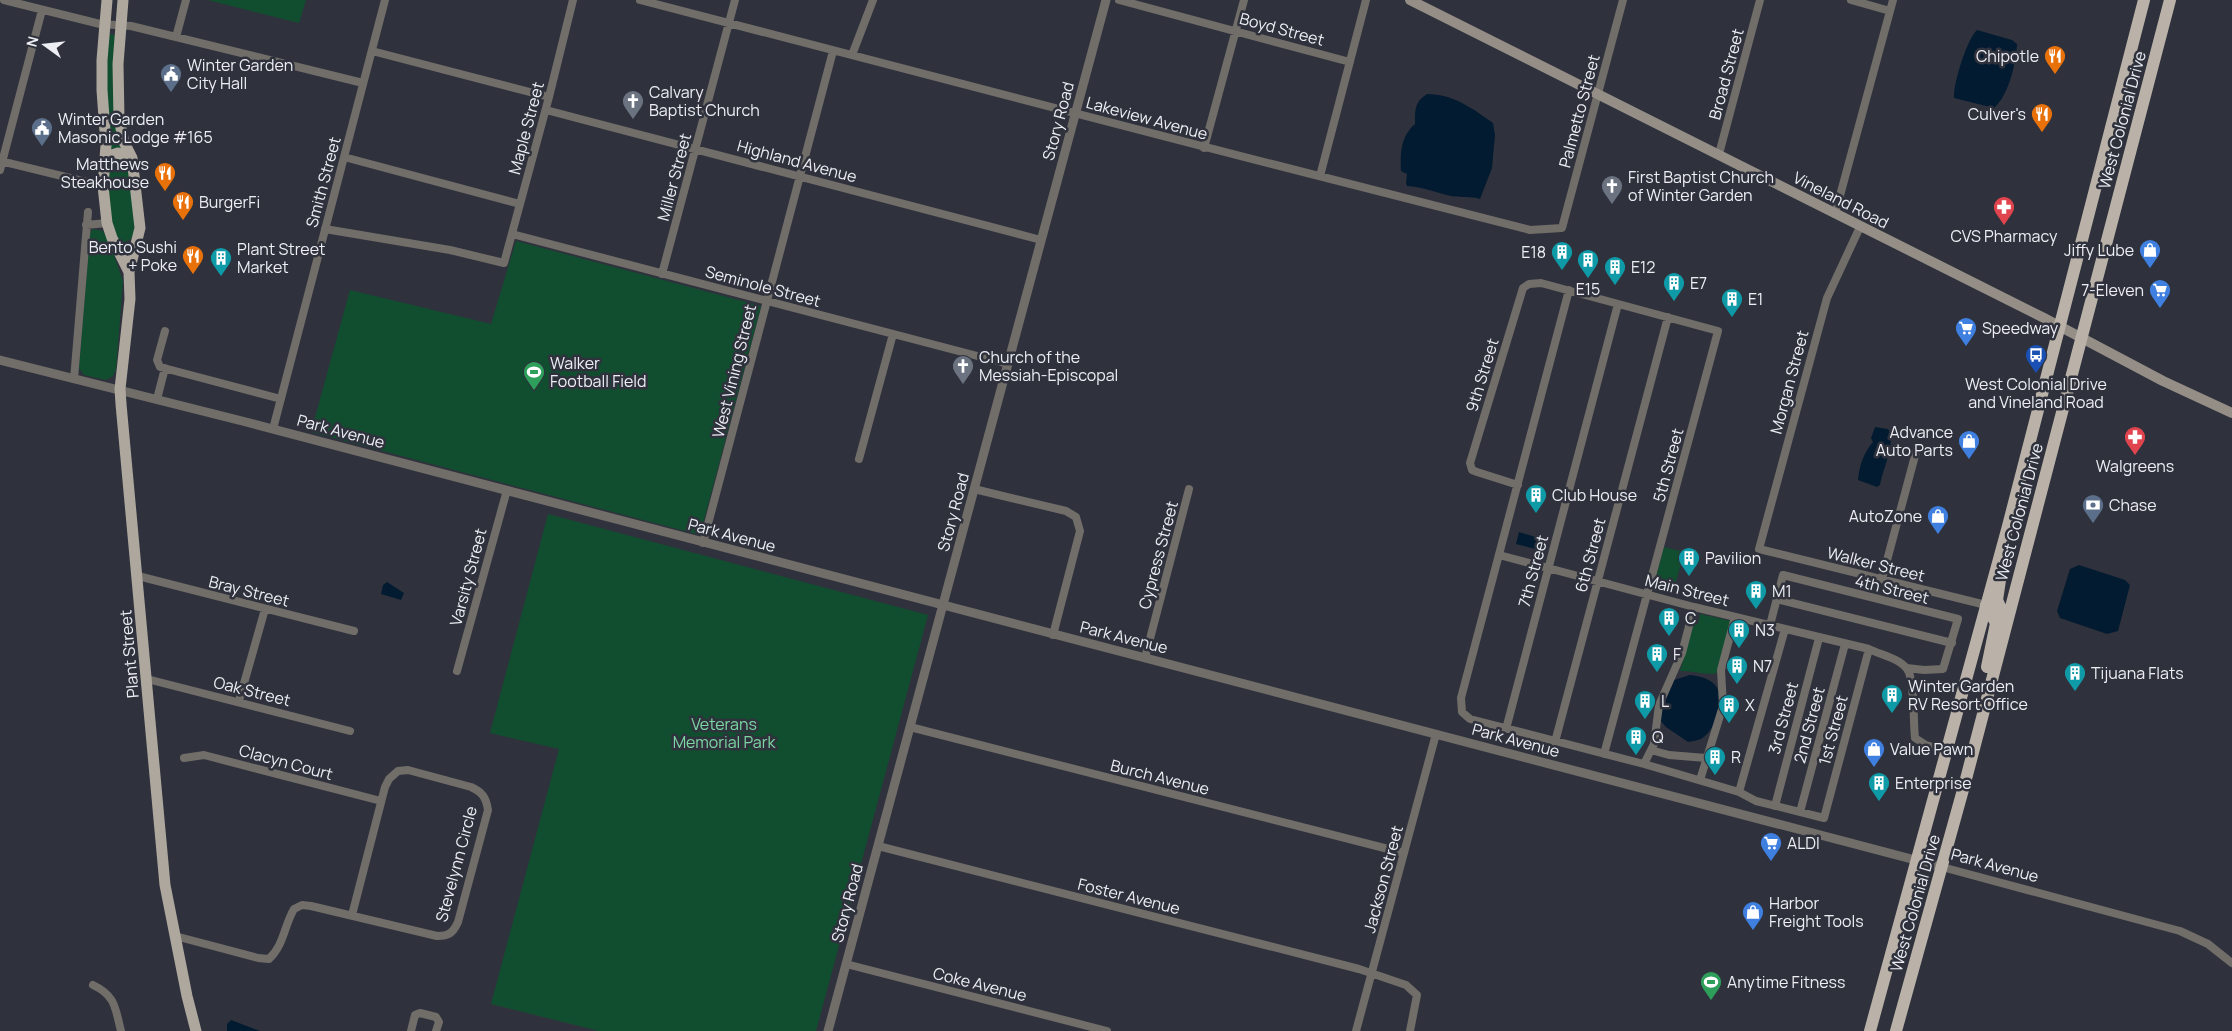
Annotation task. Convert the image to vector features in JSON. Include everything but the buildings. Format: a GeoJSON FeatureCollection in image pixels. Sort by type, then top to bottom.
{"type":"FeatureCollection","features":[{"type":"Feature","properties":{"kind":"highway","name":"West Colonial Drive"},"geometry":{"type":"LineString","coordinates":[[1870,1031],[2008,526],[2144,0]]}},
{"type":"Feature","properties":{"kind":"highway","name":"West Colonial Drive"},"geometry":{"type":"LineString","coordinates":[[1896,1031],[2008,622],[2170,0]]}},
{"type":"Feature","properties":{"kind":"highway"},"geometry":{"type":"LineString","coordinates":[[2008,526],[1997,600],[2008,622]]}},
{"type":"Feature","properties":{"kind":"highway"},"geometry":{"type":"LineString","coordinates":[[1986,605],[1996,623],[1985,679],[1987,695]]}},
{"type":"Feature","properties":{"kind":"main road","name":"Plant Street"},"geometry":{"type":"LineString","coordinates":[[107,0],[102,90],[106,157],[103,186],[107,223],[112,238],[129,272]]}},
{"type":"Feature","properties":{"kind":"main road","name":"Plant Street"},"geometry":{"type":"LineString","coordinates":[[123,0],[118,64],[119,119],[124,142],[132,158],[140,228],[129,272],[130,299],[120,389],[165,885],[196,1031]]}},
{"type":"Feature","properties":{"kind":"main road","name":"Vineland Road"},"geometry":{"type":"LineString","coordinates":[[1410,0],[2059,326],[2163,381],[2232,413]]}},
{"type":"Feature","properties":{"kind":"main road"},"geometry":{"type":"LineString","coordinates":[[106,157],[118,153],[132,158]]}},
{"type":"Feature","properties":{"kind":"main road"},"geometry":{"type":"LineString","coordinates":[[112,238],[124,244],[138,238]]}},
{"type":"Feature","properties":{"kind":"street"},"geometry":{"type":"LineString","coordinates":[[4,0],[105,24],[121,25],[176,37],[363,84]]}},
{"type":"Feature","properties":{"kind":"street"},"geometry":{"type":"LineString","coordinates":[[176,37],[186,0]]}},
{"type":"Feature","properties":{"kind":"street","name":"Smith Street"},"geometry":{"type":"LineString","coordinates":[[273,429],[385,0]]}},
{"type":"Feature","properties":{"kind":"street","name":"Maple Street"},"geometry":{"type":"LineString","coordinates":[[325,229],[450,250],[504,263],[546,110],[573,0]]}},
{"type":"Feature","properties":{"kind":"street","name":"Lakeview Avenue"},"geometry":{"type":"LineString","coordinates":[[640,0],[1204,148],[1530,230],[1562,228]]}},
{"type":"Feature","properties":{"kind":"street","name":"Miller Street"},"geometry":{"type":"LineString","coordinates":[[662,274],[735,0]]}},
{"type":"Feature","properties":{"kind":"street"},"geometry":{"type":"LineString","coordinates":[[852,55],[873,0]]}},
{"type":"Feature","properties":{"kind":"street","name":"Story Road"},"geometry":{"type":"LineString","coordinates":[[828,1031],[1106,0]]}},
{"type":"Feature","properties":{"kind":"street","name":"Boyd Street"},"geometry":{"type":"LineString","coordinates":[[1119,0],[1350,62]]}},
{"type":"Feature","properties":{"kind":"street"},"geometry":{"type":"LineString","coordinates":[[1204,148],[1244,0]]}},
{"type":"Feature","properties":{"kind":"street"},"geometry":{"type":"LineString","coordinates":[[1320,176],[1366,0]]}},
{"type":"Feature","properties":{"kind":"street","name":"Palmetto Street"},"geometry":{"type":"LineString","coordinates":[[1562,228],[1623,0]]}},
{"type":"Feature","properties":{"kind":"street","name":"Broad Street"},"geometry":{"type":"LineString","coordinates":[[1719,154],[1760,0]]}},
{"type":"Feature","properties":{"kind":"street"},"geometry":{"type":"LineString","coordinates":[[1851,0],[1890,11]]}},
{"type":"Feature","properties":{"kind":"street"},"geometry":{"type":"LineString","coordinates":[[1835,214],[1893,0]]}},
{"type":"Feature","properties":{"kind":"street"},"geometry":{"type":"LineString","coordinates":[[42,10],[1,164],[103,186]]}},
{"type":"Feature","properties":{"kind":"street"},"geometry":{"type":"LineString","coordinates":[[372,51],[549,98]]}},
{"type":"Feature","properties":{"kind":"street","name":"West Vining Street"},"geometry":{"type":"LineString","coordinates":[[703,542],[798,176],[833,51]]}},
{"type":"Feature","properties":{"kind":"street","name":"Highland Avenue"},"geometry":{"type":"LineString","coordinates":[[546,110],[1041,240]]}},
{"type":"Feature","properties":{"kind":"street"},"geometry":{"type":"LineString","coordinates":[[344,157],[520,204]]}},
{"type":"Feature","properties":{"kind":"street"},"geometry":{"type":"LineString","coordinates":[[74,378],[88,212]]}},
{"type":"Feature","properties":{"kind":"street"},"geometry":{"type":"LineString","coordinates":[[86,225],[107,223]]}},
{"type":"Feature","properties":{"kind":"street","name":"Morgan Street"},"geometry":{"type":"LineString","coordinates":[[1759,549],[1826,298],[1860,227]]}},
{"type":"Feature","properties":{"kind":"street","name":"Seminole Street"},"geometry":{"type":"LineString","coordinates":[[512,234],[1008,364]]}},
{"type":"Feature","properties":{"kind":"street","name":"9th Street"},"geometry":{"type":"LineString","coordinates":[[1518,485],[1476,472],[1472,470],[1470,464],[1522,288],[1529,284],[1541,283],[1569,290]]}},
{"type":"Feature","properties":{"kind":"street"},"geometry":{"type":"LineString","coordinates":[[1569,290],[1499,555],[1461,705],[1462,712],[1470,719],[1644,764],[1740,792],[1756,801],[1800,812]]}},
{"type":"Feature","properties":{"kind":"street","name":"5th Street"},"geometry":{"type":"LineString","coordinates":[[1569,290],[1718,331],[1604,754]]}},
{"type":"Feature","properties":{"kind":"street","name":"7th Street"},"geometry":{"type":"LineString","coordinates":[[1506,728],[1618,304]]}},
{"type":"Feature","properties":{"kind":"street","name":"6th Street"},"geometry":{"type":"LineString","coordinates":[[1555,742],[1668,317]]}},
{"type":"Feature","properties":{"kind":"street"},"geometry":{"type":"LineString","coordinates":[[165,331],[157,360],[160,367],[281,399]]}},
{"type":"Feature","properties":{"kind":"street"},"geometry":{"type":"LineString","coordinates":[[859,459],[893,334]]}},
{"type":"Feature","properties":{"kind":"street","name":"Park Avenue"},"geometry":{"type":"LineString","coordinates":[[0,360],[120,389],[506,490],[2180,931],[2208,944],[2232,963]]}},
{"type":"Feature","properties":{"kind":"street"},"geometry":{"type":"LineString","coordinates":[[157,399],[165,368]]}},
{"type":"Feature","properties":{"kind":"street"},"geometry":{"type":"LineString","coordinates":[[1882,579],[1916,452]]}},
{"type":"Feature","properties":{"kind":"street"},"geometry":{"type":"LineString","coordinates":[[974,489],[1066,511],[1076,517],[1080,531],[1053,635]]}},
{"type":"Feature","properties":{"kind":"street","name":"Cypress Street"},"geometry":{"type":"LineString","coordinates":[[1145,658],[1189,489]]}},
{"type":"Feature","properties":{"kind":"street","name":"Varsity Street"},"geometry":{"type":"LineString","coordinates":[[457,671],[506,490]]}},
{"type":"Feature","properties":{"kind":"street","name":"Walker Street"},"geometry":{"type":"LineString","coordinates":[[1759,549],[1986,605]]}},
{"type":"Feature","properties":{"kind":"street","name":"Main Street"},"geometry":{"type":"LineString","coordinates":[[1499,555],[1694,607],[1869,649],[1894,659],[1907,668]]}},
{"type":"Feature","properties":{"kind":"street","name":"4th Street"},"geometry":{"type":"LineString","coordinates":[[1770,625],[1783,575],[1958,620],[1943,669],[1924,670],[1907,668]]}},
{"type":"Feature","properties":{"kind":"street","name":"Bray Street"},"geometry":{"type":"LineString","coordinates":[[138,576],[354,632]]}},
{"type":"Feature","properties":{"kind":"street"},"geometry":{"type":"LineString","coordinates":[[1777,599],[1952,643]]}},
{"type":"Feature","properties":{"kind":"street"},"geometry":{"type":"LineString","coordinates":[[1644,764],[1651,750],[1659,705],[1682,653],[1694,607]]}},
{"type":"Feature","properties":{"kind":"street"},"geometry":{"type":"LineString","coordinates":[[239,702],[265,609]]}},
{"type":"Feature","properties":{"kind":"street"},"geometry":{"type":"LineString","coordinates":[[1700,780],[1723,706],[1721,670],[1735,617]]}},
{"type":"Feature","properties":{"kind":"street"},"geometry":{"type":"LineString","coordinates":[[1740,792],[1785,629]]}},
{"type":"Feature","properties":{"kind":"street","name":"3rd Street"},"geometry":{"type":"LineString","coordinates":[[1775,806],[1819,638]]}},
{"type":"Feature","properties":{"kind":"street","name":"2nd Street"},"geometry":{"type":"LineString","coordinates":[[1800,812],[1844,644]]}},
{"type":"Feature","properties":{"kind":"street","name":"1st Street"},"geometry":{"type":"LineString","coordinates":[[1800,812],[1824,818],[1869,649]]}},
{"type":"Feature","properties":{"kind":"street"},"geometry":{"type":"LineString","coordinates":[[1907,668],[1912,678],[1915,738],[1926,745],[1947,751]]}},
{"type":"Feature","properties":{"kind":"street","name":"Oak Street"},"geometry":{"type":"LineString","coordinates":[[147,679],[350,731]]}},
{"type":"Feature","properties":{"kind":"street","name":"Burch Avenue"},"geometry":{"type":"LineString","coordinates":[[910,727],[1404,853]]}},
{"type":"Feature","properties":{"kind":"street","name":"Jackson Street"},"geometry":{"type":"LineString","coordinates":[[1356,1031],[1436,734]]}},
{"type":"Feature","properties":{"kind":"street"},"geometry":{"type":"LineString","coordinates":[[1651,750],[1669,755],[1706,758]]}},
{"type":"Feature","properties":{"kind":"street","name":"Clacyn Court"},"geometry":{"type":"LineString","coordinates":[[184,758],[204,755],[380,801]]}},
{"type":"Feature","properties":{"kind":"street","name":"Stevelynn Circle"},"geometry":{"type":"LineString","coordinates":[[398,770],[408,770],[471,787],[481,792],[486,800],[488,810],[454,931],[448,936],[437,936],[352,915],[380,801],[389,779],[398,770]]}},
{"type":"Feature","properties":{"kind":"street","name":"Foster Avenue"},"geometry":{"type":"LineString","coordinates":[[878,846],[1359,969],[1406,985],[1414,990],[1417,995],[1417,1003],[1410,1031]]}},
{"type":"Feature","properties":{"kind":"street"},"geometry":{"type":"LineString","coordinates":[[175,936],[258,958],[269,959],[282,944],[294,909],[302,906],[311,906],[352,915]]}},
{"type":"Feature","properties":{"kind":"street","name":"Coke Avenue"},"geometry":{"type":"LineString","coordinates":[[846,964],[1107,1031]]}},
{"type":"Feature","properties":{"kind":"street"},"geometry":{"type":"LineString","coordinates":[[93,985],[109,994],[113,1001],[121,1031]]}},
{"type":"Feature","properties":{"kind":"street"},"geometry":{"type":"LineString","coordinates":[[411,1031],[416,1015],[420,1013],[436,1017],[439,1022],[436,1031]]}},
{"type":"Feature","properties":{"kind":"green space"},"geometry":{"type":"Polygon","coordinates":[[[208,0],[306,0],[299,23],[208,0]]]}},
{"type":"Feature","properties":{"kind":"green space"},"geometry":{"type":"Polygon","coordinates":[[[109,35],[115,36],[121,148],[109,149],[104,85],[109,35]]]}},
{"type":"Feature","properties":{"kind":"green space"},"geometry":{"type":"Polygon","coordinates":[[[115,157],[127,161],[135,221],[133,237],[124,242],[114,237],[107,190],[109,160],[115,157]]]}},
{"type":"Feature","properties":{"kind":"green space"},"geometry":{"type":"Polygon","coordinates":[[[93,229],[103,231],[108,239],[123,281],[116,369],[113,376],[106,380],[84,375],[79,368],[90,233],[93,229]]]}},
{"type":"Feature","properties":{"kind":"green space"},"geometry":{"type":"Polygon","coordinates":[[[516,241],[761,306],[700,535],[311,432],[350,290],[491,324],[516,241]]]}},
{"type":"Feature","properties":{"kind":"green space","name":"Veterans Memorial Park"},"geometry":{"type":"Polygon","coordinates":[[[548,514],[928,615],[816,1031],[599,1031],[491,1004],[559,749],[490,733],[548,514]]]}},
{"type":"Feature","properties":{"kind":"green space"},"geometry":{"type":"Polygon","coordinates":[[[1664,547],[1684,552],[1673,593],[1653,588],[1664,547]]]}},
{"type":"Feature","properties":{"kind":"green space"},"geometry":{"type":"Polygon","coordinates":[[[1700,614],[1731,621],[1717,673],[1680,671],[1693,625],[1698,624],[1700,614]]]}},
{"type":"Feature","properties":{"kind":"water"},"geometry":{"type":"Polygon","coordinates":[[[1977,30],[2012,40],[2017,44],[2008,87],[1994,108],[1954,98],[1961,62],[1969,42],[1977,30]]]}},
{"type":"Feature","properties":{"kind":"water"},"geometry":{"type":"Polygon","coordinates":[[[1427,94],[1454,99],[1493,123],[1495,135],[1492,168],[1480,199],[1451,196],[1407,186],[1407,174],[1401,171],[1402,145],[1410,129],[1415,124],[1417,104],[1427,94]]]}},
{"type":"Feature","properties":{"kind":"water"},"geometry":{"type":"Polygon","coordinates":[[[1875,427],[1888,429],[1891,441],[1880,485],[1877,487],[1858,480],[1862,460],[1873,442],[1871,438],[1875,427]]]}},
{"type":"Feature","properties":{"kind":"water"},"geometry":{"type":"Polygon","coordinates":[[[1519,532],[1542,539],[1539,550],[1516,544],[1519,532]]]}},
{"type":"Feature","properties":{"kind":"water"},"geometry":{"type":"Polygon","coordinates":[[[2079,565],[2125,580],[2130,585],[2118,631],[2107,634],[2060,618],[2057,611],[2070,569],[2079,565]]]}},
{"type":"Feature","properties":{"kind":"water"},"geometry":{"type":"Polygon","coordinates":[[[387,582],[404,593],[401,600],[381,594],[383,585],[387,582]]]}},
{"type":"Feature","properties":{"kind":"water"},"geometry":{"type":"Polygon","coordinates":[[[1690,675],[1704,678],[1713,683],[1718,690],[1720,704],[1717,718],[1706,735],[1698,740],[1688,742],[1666,727],[1660,720],[1664,700],[1674,680],[1690,675]]]}},
{"type":"Feature","properties":{"kind":"water"},"geometry":{"type":"Polygon","coordinates":[[[231,1020],[260,1031],[227,1031],[227,1024],[231,1020]]]}},
{"type":"Feature","properties":{"kind":"place","name":"Chipotle"},"geometry":{"type":"Point","coordinates":[2055,75]}},
{"type":"Feature","properties":{"kind":"place","name":"Winter Garden City Hall"},"geometry":{"type":"Point","coordinates":[171,93]}},
{"type":"Feature","properties":{"kind":"place","name":"Calvary Baptist Church"},"geometry":{"type":"Point","coordinates":[633,120]}},
{"type":"Feature","properties":{"kind":"place","name":"Culver's"},"geometry":{"type":"Point","coordinates":[2042,133]}},
{"type":"Feature","properties":{"kind":"place","name":"Winter Garden Masonic Lodge #165"},"geometry":{"type":"Point","coordinates":[42,147]}},
{"type":"Feature","properties":{"kind":"place","name":"Matthews Steakhouse"},"geometry":{"type":"Point","coordinates":[165,192]}},
{"type":"Feature","properties":{"kind":"place","name":"First Baptist Church of Winter Garden"},"geometry":{"type":"Point","coordinates":[1612,205]}},
{"type":"Feature","properties":{"kind":"place","name":"BurgerFi"},"geometry":{"type":"Point","coordinates":[183,221]}},
{"type":"Feature","properties":{"kind":"place","name":"CVS Pharmacy"},"geometry":{"type":"Point","coordinates":[2004,226]}},
{"type":"Feature","properties":{"kind":"place","name":"Jiffy Lube"},"geometry":{"type":"Point","coordinates":[2150,269]}},
{"type":"Feature","properties":{"kind":"place","name":"E18"},"geometry":{"type":"Point","coordinates":[1562,271]}},
{"type":"Feature","properties":{"kind":"place","name":"Bento Sushi + Poke"},"geometry":{"type":"Point","coordinates":[193,275]}},
{"type":"Feature","properties":{"kind":"place","name":"Plant Street Market"},"geometry":{"type":"Point","coordinates":[221,277]}},
{"type":"Feature","properties":{"kind":"place","name":"E15"},"geometry":{"type":"Point","coordinates":[1588,279]}},
{"type":"Feature","properties":{"kind":"place","name":"E12"},"geometry":{"type":"Point","coordinates":[1615,286]}},
{"type":"Feature","properties":{"kind":"place","name":"E7"},"geometry":{"type":"Point","coordinates":[1674,302]}},
{"type":"Feature","properties":{"kind":"place","name":"7-Eleven"},"geometry":{"type":"Point","coordinates":[2160,309]}},
{"type":"Feature","properties":{"kind":"place","name":"E1"},"geometry":{"type":"Point","coordinates":[1732,318]}},
{"type":"Feature","properties":{"kind":"place","name":"Speedway"},"geometry":{"type":"Point","coordinates":[1966,347]}},
{"type":"Feature","properties":{"kind":"place","name":"West Colonial Drive and Vineland Road"},"geometry":{"type":"Point","coordinates":[2036,374]}},
{"type":"Feature","properties":{"kind":"place","name":"Church of the Messiah-Episcopal"},"geometry":{"type":"Point","coordinates":[963,385]}},
{"type":"Feature","properties":{"kind":"place","name":"Walker Football Field"},"geometry":{"type":"Point","coordinates":[534,391]}},
{"type":"Feature","properties":{"kind":"place","name":"Walgreens"},"geometry":{"type":"Point","coordinates":[2135,456]}},
{"type":"Feature","properties":{"kind":"place","name":"Advance Auto Parts"},"geometry":{"type":"Point","coordinates":[1969,460]}},
{"type":"Feature","properties":{"kind":"place","name":"Club House"},"geometry":{"type":"Point","coordinates":[1536,514]}},
{"type":"Feature","properties":{"kind":"place","name":"Chase"},"geometry":{"type":"Point","coordinates":[2093,524]}},
{"type":"Feature","properties":{"kind":"place","name":"AutoZone"},"geometry":{"type":"Point","coordinates":[1938,535]}},
{"type":"Feature","properties":{"kind":"place","name":"Pavilion"},"geometry":{"type":"Point","coordinates":[1689,577]}},
{"type":"Feature","properties":{"kind":"place","name":"M1"},"geometry":{"type":"Point","coordinates":[1756,610]}},
{"type":"Feature","properties":{"kind":"place","name":"C"},"geometry":{"type":"Point","coordinates":[1669,637]}},
{"type":"Feature","properties":{"kind":"place","name":"N3"},"geometry":{"type":"Point","coordinates":[1739,649]}},
{"type":"Feature","properties":{"kind":"place","name":"F"},"geometry":{"type":"Point","coordinates":[1657,673]}},
{"type":"Feature","properties":{"kind":"place","name":"N7"},"geometry":{"type":"Point","coordinates":[1737,685]}},
{"type":"Feature","properties":{"kind":"place","name":"Tijuana Flats"},"geometry":{"type":"Point","coordinates":[2075,692]}},
{"type":"Feature","properties":{"kind":"place","name":"Winter Garden RV Resort Office"},"geometry":{"type":"Point","coordinates":[1892,714]}},
{"type":"Feature","properties":{"kind":"place","name":"L"},"geometry":{"type":"Point","coordinates":[1645,720]}},
{"type":"Feature","properties":{"kind":"place","name":"X"},"geometry":{"type":"Point","coordinates":[1729,724]}},
{"type":"Feature","properties":{"kind":"place","name":"Q"},"geometry":{"type":"Point","coordinates":[1636,756]}},
{"type":"Feature","properties":{"kind":"place","name":"Value Pawn"},"geometry":{"type":"Point","coordinates":[1874,768]}},
{"type":"Feature","properties":{"kind":"place","name":"R"},"geometry":{"type":"Point","coordinates":[1715,776]}},
{"type":"Feature","properties":{"kind":"place","name":"Enterprise"},"geometry":{"type":"Point","coordinates":[1879,802]}},
{"type":"Feature","properties":{"kind":"place","name":"ALDI"},"geometry":{"type":"Point","coordinates":[1771,862]}},
{"type":"Feature","properties":{"kind":"place","name":"Harbor Freight Tools"},"geometry":{"type":"Point","coordinates":[1753,931]}},
{"type":"Feature","properties":{"kind":"place","name":"Anytime Fitness"},"geometry":{"type":"Point","coordinates":[1711,1001]}}]}
